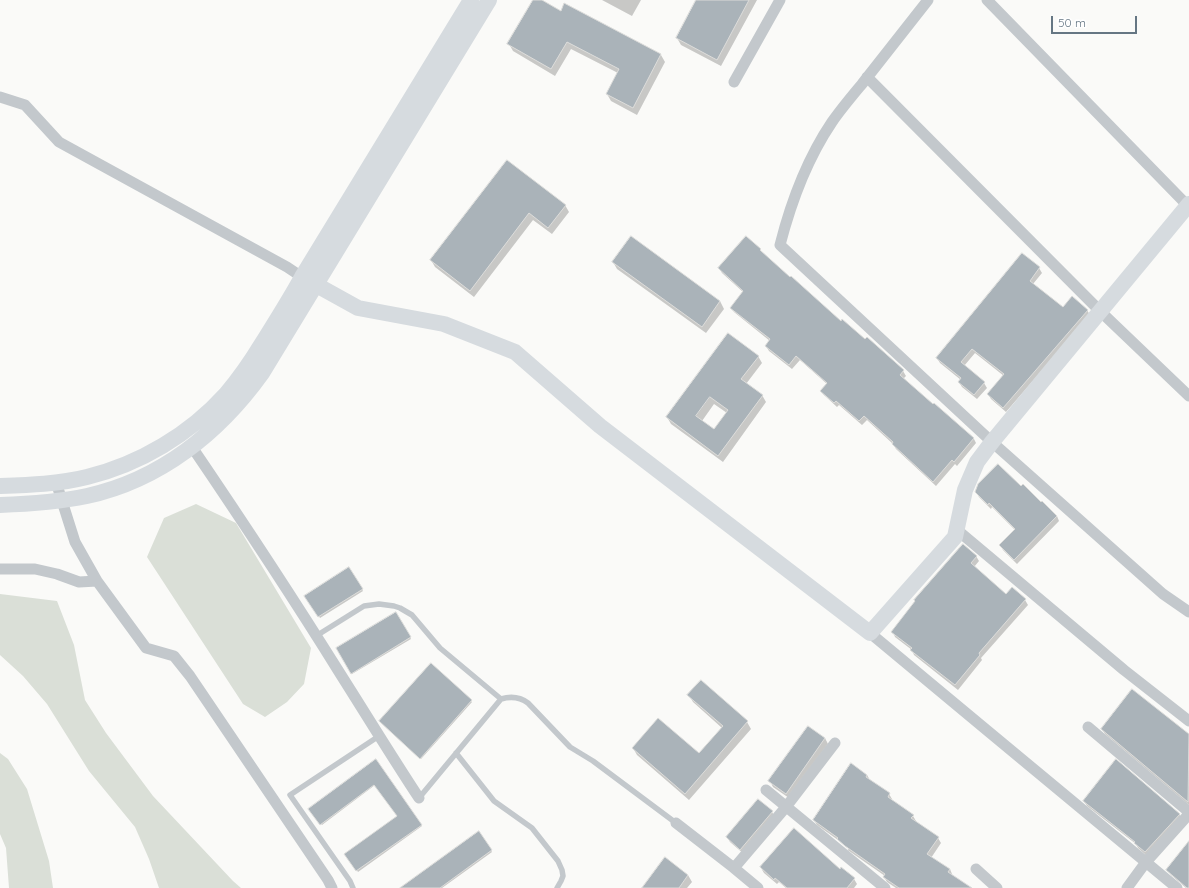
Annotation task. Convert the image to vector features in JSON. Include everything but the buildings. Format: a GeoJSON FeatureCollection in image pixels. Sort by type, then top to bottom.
{"type":"FeatureCollection","features":[{"type":"Feature","properties":{"kind":"main road"},"geometry":{"type":"LineString","coordinates":[[0,506],[51,502],[88,496],[126,484],[147,475],[192,447],[235,408],[262,373],[309,281],[471,0]]}},
{"type":"Feature","properties":{"kind":"main road"},"geometry":{"type":"LineString","coordinates":[[0,486],[56,482],[87,477],[124,465],[161,447],[196,423],[221,399],[240,378],[252,361],[288,303],[309,281],[489,0]]}},
{"type":"Feature","properties":{"kind":"main road"},"geometry":{"type":"LineString","coordinates":[[309,281],[358,308],[444,324],[515,352],[600,426],[870,633],[955,537],[965,490],[977,462],[1188,206]]}},
{"type":"Feature","properties":{"kind":"street"},"geometry":{"type":"LineString","coordinates":[[734,82],[780,0]]}},
{"type":"Feature","properties":{"kind":"street"},"geometry":{"type":"LineString","coordinates":[[928,0],[832,122],[807,167],[788,216],[780,245],[992,442],[1163,594],[1189,612]]}},
{"type":"Feature","properties":{"kind":"street"},"geometry":{"type":"LineString","coordinates":[[988,0],[1188,206]]}},
{"type":"Feature","properties":{"kind":"street"},"geometry":{"type":"LineString","coordinates":[[867,77],[1100,311],[1189,396]]}},
{"type":"Feature","properties":{"kind":"street"},"geometry":{"type":"LineString","coordinates":[[0,97],[25,105],[59,142],[287,267],[309,281]]}},
{"type":"Feature","properties":{"kind":"street"},"geometry":{"type":"LineString","coordinates":[[192,447],[316,636],[419,798]]}},
{"type":"Feature","properties":{"kind":"street"},"geometry":{"type":"LineString","coordinates":[[56,482],[75,542],[97,580],[146,648],[174,656],[190,676],[324,873],[332,888]]}},
{"type":"Feature","properties":{"kind":"street"},"geometry":{"type":"LineString","coordinates":[[956,529],[1124,670],[1189,721]]}},
{"type":"Feature","properties":{"kind":"street"},"geometry":{"type":"LineString","coordinates":[[0,569],[35,569],[57,574],[79,582],[97,580]]}},
{"type":"Feature","properties":{"kind":"street"},"geometry":{"type":"LineString","coordinates":[[870,633],[1178,888]]}},
{"type":"Feature","properties":{"kind":"street"},"geometry":{"type":"LineString","coordinates":[[1088,727],[1189,813],[1146,862],[1127,888]]}},
{"type":"Feature","properties":{"kind":"street"},"geometry":{"type":"LineString","coordinates":[[734,868],[786,806],[835,743]]}},
{"type":"Feature","properties":{"kind":"street"},"geometry":{"type":"LineString","coordinates":[[766,790],[885,888]]}},
{"type":"Feature","properties":{"kind":"street"},"geometry":{"type":"LineString","coordinates":[[676,823],[758,888]]}},
{"type":"Feature","properties":{"kind":"street"},"geometry":{"type":"LineString","coordinates":[[976,869],[997,888]]}},
{"type":"Feature","properties":{"kind":"lane"},"geometry":{"type":"LineString","coordinates":[[316,636],[364,606],[379,604],[400,608],[412,615],[440,648],[501,699]]}},
{"type":"Feature","properties":{"kind":"lane"},"geometry":{"type":"LineString","coordinates":[[419,798],[501,699],[513,697],[524,700],[528,703],[570,747],[593,761],[676,823]]}},
{"type":"Feature","properties":{"kind":"lane"},"geometry":{"type":"LineString","coordinates":[[353,888],[350,881],[290,795],[379,736]]}},
{"type":"Feature","properties":{"kind":"lane"},"geometry":{"type":"LineString","coordinates":[[456,753],[494,801],[532,828],[558,861],[563,876],[557,888]]}},
{"type":"Feature","properties":{"kind":"shaded area"},"geometry":{"type":"Polygon","coordinates":[[[196,504],[236,523],[311,648],[304,684],[287,702],[265,717],[243,704],[147,557],[164,518],[196,504]]]}},
{"type":"Feature","properties":{"kind":"shaded area"},"geometry":{"type":"Polygon","coordinates":[[[0,594],[57,601],[74,645],[85,700],[106,733],[153,796],[241,888],[159,888],[149,859],[135,827],[89,771],[47,704],[23,676],[0,655],[0,594]]]}},
{"type":"Feature","properties":{"kind":"shaded area"},"geometry":{"type":"Polygon","coordinates":[[[0,753],[8,759],[27,789],[49,861],[53,888],[9,888],[6,848],[0,834],[0,753]]]}}]}
